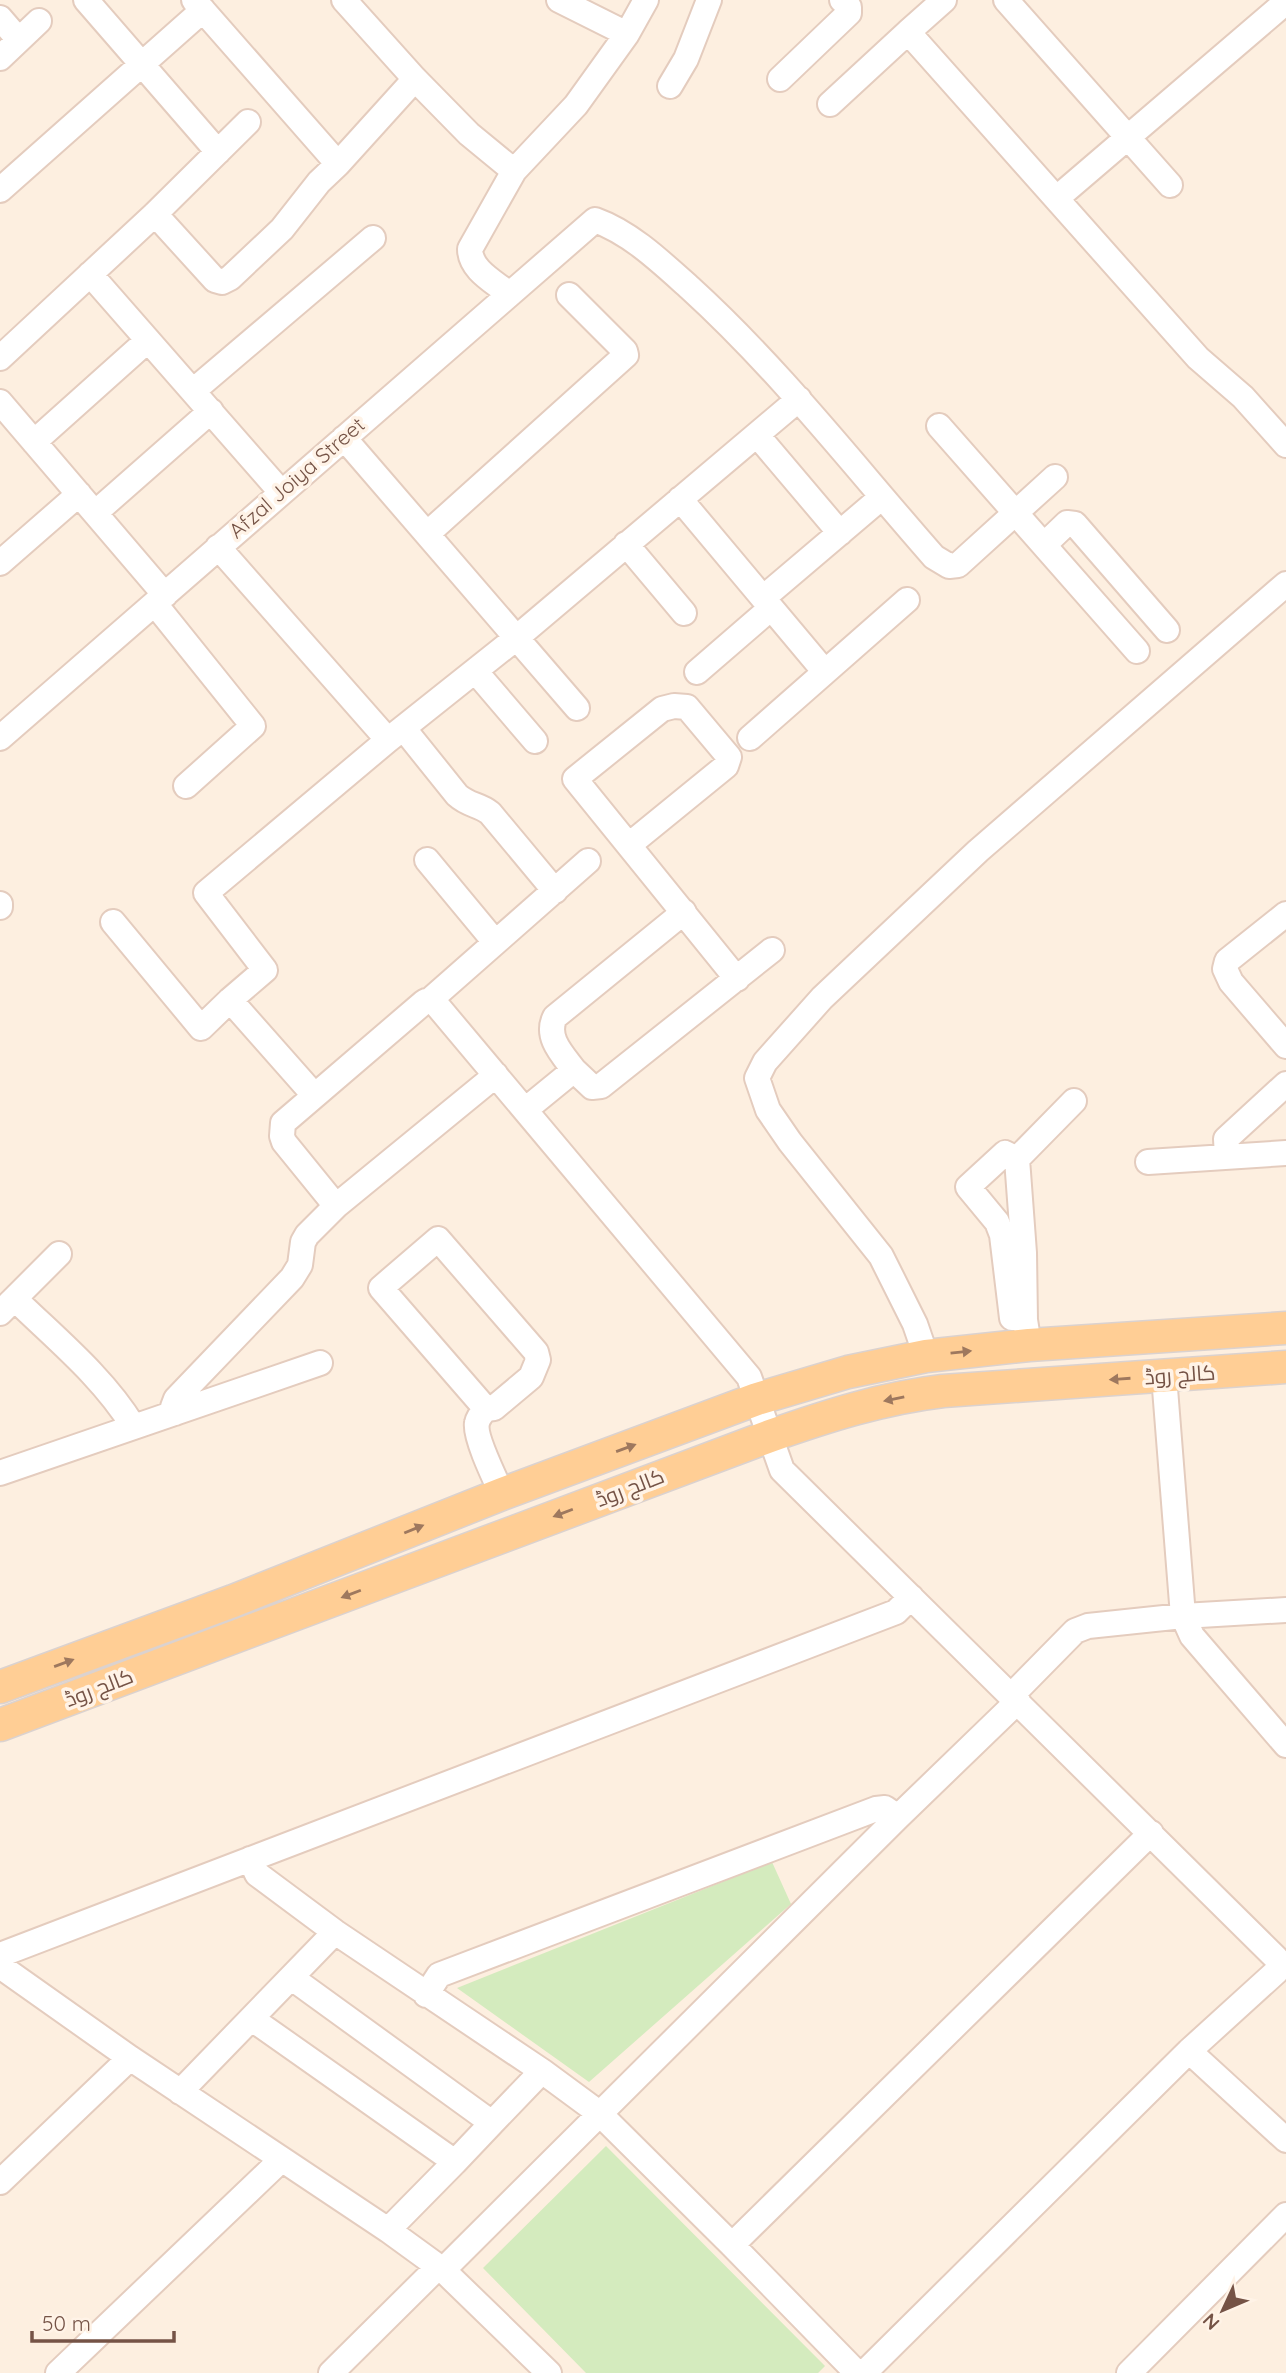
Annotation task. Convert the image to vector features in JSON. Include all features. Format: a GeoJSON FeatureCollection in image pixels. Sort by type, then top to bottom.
{"type":"FeatureCollection","features":[{"type":"Feature","properties":{"kind":"main road","name":"کالج روڈ"},"geometry":{"type":"LineString","coordinates":[[0,1687],[233,1601],[502,1494],[757,1399],[848,1372],[926,1356],[1022,1346],[1286,1328]]}},
{"type":"Feature","properties":{"kind":"main road"},"geometry":{"type":"LineString","coordinates":[[1196,1335],[1198,1374]]}},
{"type":"Feature","properties":{"kind":"main road","name":"کالج روڈ"},"geometry":{"type":"LineString","coordinates":[[0,1726],[848,1409],[920,1394],[1286,1367]]}},
{"type":"Feature","properties":{"kind":"street"},"geometry":{"type":"LineString","coordinates":[[86,0],[218,152]]}},
{"type":"Feature","properties":{"kind":"street"},"geometry":{"type":"LineString","coordinates":[[344,0],[469,134],[514,171]]}},
{"type":"Feature","properties":{"kind":"street"},"geometry":{"type":"LineString","coordinates":[[559,0],[627,34]]}},
{"type":"Feature","properties":{"kind":"street"},"geometry":{"type":"LineString","coordinates":[[509,294],[474,265],[470,250],[514,171],[576,105],[627,34],[646,0]]}},
{"type":"Feature","properties":{"kind":"street"},"geometry":{"type":"LineString","coordinates":[[670,86],[686,59],[709,0]]}},
{"type":"Feature","properties":{"kind":"street"},"geometry":{"type":"LineString","coordinates":[[780,79],[849,13],[849,7],[842,0]]}},
{"type":"Feature","properties":{"kind":"street"},"geometry":{"type":"LineString","coordinates":[[830,104],[944,0]]}},
{"type":"Feature","properties":{"kind":"street"},"geometry":{"type":"LineString","coordinates":[[1006,0],[1170,185]]}},
{"type":"Feature","properties":{"kind":"street"},"geometry":{"type":"LineString","coordinates":[[1057,198],[1286,2]]}},
{"type":"Feature","properties":{"kind":"street"},"geometry":{"type":"LineString","coordinates":[[0,190],[142,64],[199,5],[338,164]]}},
{"type":"Feature","properties":{"kind":"street"},"geometry":{"type":"LineString","coordinates":[[0,18],[19,40]]}},
{"type":"Feature","properties":{"kind":"street"},"geometry":{"type":"LineString","coordinates":[[0,58],[40,21]]}},
{"type":"Feature","properties":{"kind":"street"},"geometry":{"type":"LineString","coordinates":[[908,32],[1198,358],[1243,397],[1286,445]]}},
{"type":"Feature","properties":{"kind":"street"},"geometry":{"type":"LineString","coordinates":[[156,214],[215,279],[222,282],[230,278],[282,229],[319,182],[415,79]]}},
{"type":"Feature","properties":{"kind":"street"},"geometry":{"type":"LineString","coordinates":[[0,358],[156,214],[248,122]]}},
{"type":"Feature","properties":{"kind":"street","name":"Afzal Joiya Street"},"geometry":{"type":"LineString","coordinates":[[0,738],[595,220],[622,232],[667,268],[733,327],[799,399]]}},
{"type":"Feature","properties":{"kind":"street"},"geometry":{"type":"LineString","coordinates":[[193,391],[373,238]]}},
{"type":"Feature","properties":{"kind":"street"},"geometry":{"type":"LineString","coordinates":[[90,274],[281,492]]}},
{"type":"Feature","properties":{"kind":"street"},"geometry":{"type":"LineString","coordinates":[[427,534],[626,355],[569,295]]}},
{"type":"Feature","properties":{"kind":"street"},"geometry":{"type":"LineString","coordinates":[[34,442],[148,340]]}},
{"type":"Feature","properties":{"kind":"street"},"geometry":{"type":"LineString","coordinates":[[113,922],[201,1028],[265,970],[206,893],[396,734],[515,639],[799,399],[934,557],[949,566],[958,565],[1055,477]]}},
{"type":"Feature","properties":{"kind":"street"},"geometry":{"type":"LineString","coordinates":[[0,402],[95,513],[254,726],[186,786]]}},
{"type":"Feature","properties":{"kind":"street"},"geometry":{"type":"LineString","coordinates":[[95,513],[211,411]]}},
{"type":"Feature","properties":{"kind":"street"},"geometry":{"type":"LineString","coordinates":[[939,426],[1136,651]]}},
{"type":"Feature","properties":{"kind":"street"},"geometry":{"type":"LineString","coordinates":[[757,435],[840,533]]}},
{"type":"Feature","properties":{"kind":"street"},"geometry":{"type":"LineString","coordinates":[[344,438],[577,708]]}},
{"type":"Feature","properties":{"kind":"street"},"geometry":{"type":"LineString","coordinates":[[0,563],[79,494]]}},
{"type":"Feature","properties":{"kind":"street"},"geometry":{"type":"LineString","coordinates":[[697,672],[840,533],[882,497]]}},
{"type":"Feature","properties":{"kind":"street"},"geometry":{"type":"LineString","coordinates":[[680,499],[825,672]]}},
{"type":"Feature","properties":{"kind":"street"},"geometry":{"type":"LineString","coordinates":[[1044,545],[1067,523],[1075,524],[1167,630]]}},
{"type":"Feature","properties":{"kind":"street"},"geometry":{"type":"LineString","coordinates":[[626,544],[684,613]]}},
{"type":"Feature","properties":{"kind":"street"},"geometry":{"type":"LineString","coordinates":[[218,547],[466,804],[483,808],[490,813],[555,891]]}},
{"type":"Feature","properties":{"kind":"street"},"geometry":{"type":"LineString","coordinates":[[926,1356],[915,1324],[881,1256],[790,1142],[768,1110],[757,1077],[765,1062],[822,998],[978,851],[1286,584]]}},
{"type":"Feature","properties":{"kind":"street"},"geometry":{"type":"LineString","coordinates":[[750,738],[907,600]]}},
{"type":"Feature","properties":{"kind":"street"},"geometry":{"type":"LineString","coordinates":[[475,672],[535,741]]}},
{"type":"Feature","properties":{"kind":"street"},"geometry":{"type":"LineString","coordinates":[[629,845],[726,766],[729,757],[687,707],[662,709],[575,779],[737,979]]}},
{"type":"Feature","properties":{"kind":"street"},"geometry":{"type":"LineString","coordinates":[[427,860],[495,942]]}},
{"type":"Feature","properties":{"kind":"street"},"geometry":{"type":"LineString","coordinates":[[336,1206],[282,1136],[282,1123],[423,1003],[429,1001],[588,861]]}},
{"type":"Feature","properties":{"kind":"street"},"geometry":{"type":"LineString","coordinates":[[684,912],[555,1017],[550,1027],[552,1039],[574,1070],[592,1087],[601,1086],[772,950]]}},
{"type":"Feature","properties":{"kind":"street"},"geometry":{"type":"LineString","coordinates":[[1286,914],[1227,961],[1225,969],[1231,982],[1286,1045]]}},
{"type":"Feature","properties":{"kind":"street"},"geometry":{"type":"LineString","coordinates":[[230,1000],[314,1095]]}},
{"type":"Feature","properties":{"kind":"street"},"geometry":{"type":"LineString","coordinates":[[429,1001],[441,1008],[749,1377],[782,1470],[1152,1833],[1280,1964],[1276,1972],[1189,2051],[864,2373]]}},
{"type":"Feature","properties":{"kind":"street"},"geometry":{"type":"LineString","coordinates":[[525,1110],[574,1070]]}},
{"type":"Feature","properties":{"kind":"street"},"geometry":{"type":"LineString","coordinates":[[175,1413],[173,1407],[176,1399],[292,1278],[300,1265],[303,1242],[307,1234],[336,1206],[496,1075]]}},
{"type":"Feature","properties":{"kind":"street"},"geometry":{"type":"LineString","coordinates":[[1227,1156],[1226,1139],[1286,1084]]}},
{"type":"Feature","properties":{"kind":"street"},"geometry":{"type":"LineString","coordinates":[[1022,1346],[1025,1320],[1024,1253],[1017,1159],[1074,1101]]}},
{"type":"Feature","properties":{"kind":"street"},"geometry":{"type":"LineString","coordinates":[[1017,1159],[1005,1153],[968,1187],[998,1222],[1022,1346]]}},
{"type":"Feature","properties":{"kind":"street"},"geometry":{"type":"LineString","coordinates":[[1148,1162],[1286,1153]]}},
{"type":"Feature","properties":{"kind":"street"},"geometry":{"type":"LineString","coordinates":[[438,1239],[536,1352],[538,1360],[531,1377],[494,1408],[485,1409],[381,1288],[438,1239]]}},
{"type":"Feature","properties":{"kind":"street"},"geometry":{"type":"LineString","coordinates":[[59,1254],[7,1306],[99,1380],[133,1426]]}},
{"type":"Feature","properties":{"kind":"street"},"geometry":{"type":"LineString","coordinates":[[0,1473],[320,1363]]}},
{"type":"Feature","properties":{"kind":"street"},"geometry":{"type":"LineString","coordinates":[[1164,1376],[1183,1616],[1192,1636],[1286,1745]]}},
{"type":"Feature","properties":{"kind":"street"},"geometry":{"type":"LineString","coordinates":[[485,1409],[476,1430],[502,1494]]}},
{"type":"Feature","properties":{"kind":"street"},"geometry":{"type":"LineString","coordinates":[[0,1955],[896,1612],[911,1597]]}},
{"type":"Feature","properties":{"kind":"street"},"geometry":{"type":"LineString","coordinates":[[331,2373],[755,1961],[1015,1698],[1075,1631],[1088,1626],[1183,1616],[1286,1610]]}},
{"type":"Feature","properties":{"kind":"street"},"geometry":{"type":"LineString","coordinates":[[426,1995],[439,1975],[837,1824],[885,1808],[898,1817]]}},
{"type":"Feature","properties":{"kind":"street"},"geometry":{"type":"LineString","coordinates":[[732,2245],[1152,1833]]}},
{"type":"Feature","properties":{"kind":"street"},"geometry":{"type":"LineString","coordinates":[[250,1859],[257,1874],[335,1932],[542,2071],[599,2113],[857,2373]]}},
{"type":"Feature","properties":{"kind":"street"},"geometry":{"type":"LineString","coordinates":[[180,2092],[335,1932]]}},
{"type":"Feature","properties":{"kind":"street"},"geometry":{"type":"LineString","coordinates":[[0,1966],[130,2058],[441,2268],[549,2373]]}},
{"type":"Feature","properties":{"kind":"street"},"geometry":{"type":"LineString","coordinates":[[292,1978],[492,2123]]}},
{"type":"Feature","properties":{"kind":"street"},"geometry":{"type":"LineString","coordinates":[[252,2020],[455,2162]]}},
{"type":"Feature","properties":{"kind":"street"},"geometry":{"type":"LineString","coordinates":[[1189,2051],[1286,2140]]}},
{"type":"Feature","properties":{"kind":"street"},"geometry":{"type":"LineString","coordinates":[[0,2182],[130,2058]]}},
{"type":"Feature","properties":{"kind":"street"},"geometry":{"type":"LineString","coordinates":[[388,2230],[542,2071]]}},
{"type":"Feature","properties":{"kind":"street"},"geometry":{"type":"LineString","coordinates":[[58,2373],[282,2160]]}},
{"type":"Feature","properties":{"kind":"street"},"geometry":{"type":"LineString","coordinates":[[1129,2373],[1286,2215]]}},
{"type":"Feature","properties":{"kind":"green space"},"geometry":{"type":"Polygon","coordinates":[[[772,1862],[791,1904],[589,2082],[457,1988],[772,1862]]]}},
{"type":"Feature","properties":{"kind":"green space"},"geometry":{"type":"Polygon","coordinates":[[[606,2146],[825,2366],[818,2373],[586,2373],[483,2268],[606,2146]]]}}]}
